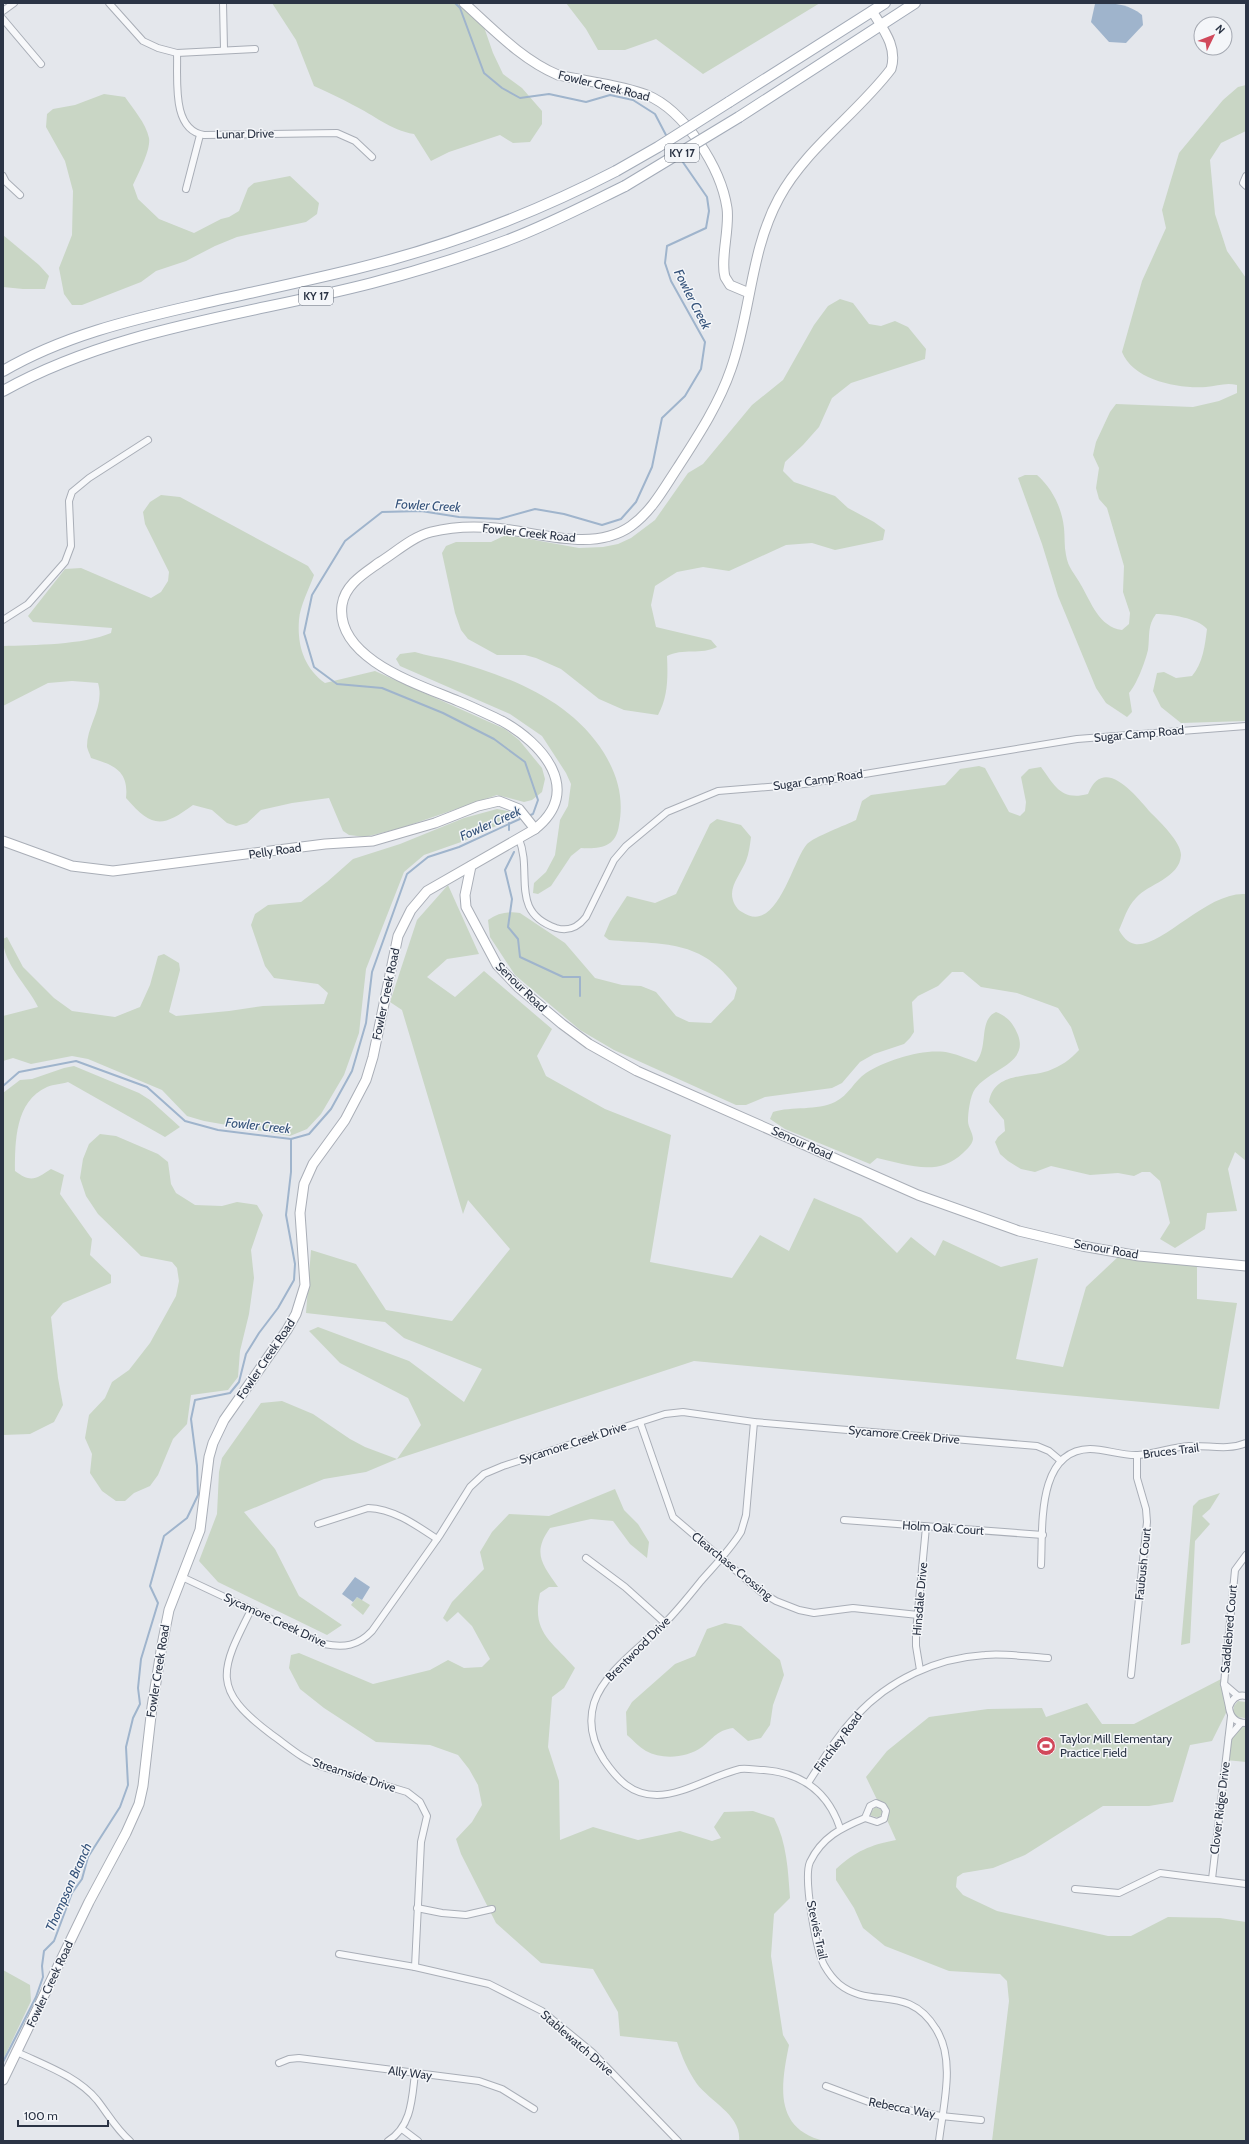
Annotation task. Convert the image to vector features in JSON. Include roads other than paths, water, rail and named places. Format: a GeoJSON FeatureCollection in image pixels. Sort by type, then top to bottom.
{"type":"FeatureCollection","features":[{"type":"Feature","properties":{"kind":"main road","name":"Fowler Creek Road"},"geometry":{"type":"LineString","coordinates":[[464,3],[529,59],[545,70],[558,75],[646,95],[662,104],[683,122],[703,149],[714,170],[727,208],[725,277],[730,285],[749,293]]}},
{"type":"Feature","properties":{"kind":"main road","name":"KY 17"},"geometry":{"type":"LineString","coordinates":[[3,371],[46,349],[130,320],[355,269],[454,240],[543,207],[616,171],[658,148],[885,3]]}},
{"type":"Feature","properties":{"kind":"main road","name":"KY 17"},"geometry":{"type":"LineString","coordinates":[[3,391],[51,366],[121,341],[372,283],[461,257],[548,223],[625,186],[739,117],[915,3]]}},
{"type":"Feature","properties":{"kind":"main road","name":"Fowler Creek Road"},"geometry":{"type":"LineString","coordinates":[[3,2080],[82,1915],[126,1833],[138,1804],[143,1786],[150,1718],[169,1610],[200,1530],[209,1457],[218,1431],[287,1330],[302,1298],[305,1269],[300,1213],[304,1184],[313,1164],[345,1120],[366,1080],[373,1057],[393,957],[401,929],[411,910],[427,891],[535,829],[548,818],[556,805],[557,782],[552,768],[545,757],[515,728],[392,673],[367,655],[349,637],[344,624],[342,612],[344,597],[355,580],[412,541],[430,533],[452,529],[491,527],[561,537],[592,539],[607,537],[628,528],[652,506],[691,448],[720,396],[732,366],[764,232],[779,198],[790,180],[891,69],[894,59],[892,47],[872,11]]}},
{"type":"Feature","properties":{"kind":"main road","name":"Pelly Road"},"geometry":{"type":"LineString","coordinates":[[3,841],[72,866],[113,871],[325,844],[373,841],[435,823],[490,802],[499,801],[519,809],[535,829]]}},
{"type":"Feature","properties":{"kind":"main road","name":"Senour Road"},"geometry":{"type":"LineString","coordinates":[[471,866],[465,895],[466,907],[497,965],[518,987],[562,1024],[589,1044],[637,1071],[808,1145],[874,1177],[987,1221],[1019,1231],[1110,1251],[1246,1266]]}},
{"type":"Feature","properties":{"kind":"street"},"geometry":{"type":"LineString","coordinates":[[3,11],[14,3]]}},
{"type":"Feature","properties":{"kind":"street"},"geometry":{"type":"LineString","coordinates":[[109,3],[143,41],[158,48],[177,53],[224,49],[255,49]]}},
{"type":"Feature","properties":{"kind":"street"},"geometry":{"type":"LineString","coordinates":[[223,3],[224,49]]}},
{"type":"Feature","properties":{"kind":"street"},"geometry":{"type":"LineString","coordinates":[[3,19],[41,64]]}},
{"type":"Feature","properties":{"kind":"street","name":"Lunar Drive"},"geometry":{"type":"LineString","coordinates":[[177,53],[180,114],[186,125],[200,135],[337,133],[355,141],[372,157]]}},
{"type":"Feature","properties":{"kind":"street"},"geometry":{"type":"LineString","coordinates":[[186,189],[200,135]]}},
{"type":"Feature","properties":{"kind":"street"},"geometry":{"type":"LineString","coordinates":[[3,176],[12,188],[20,195]]}},
{"type":"Feature","properties":{"kind":"street"},"geometry":{"type":"LineString","coordinates":[[1246,176],[1243,183],[1246,186]]}},
{"type":"Feature","properties":{"kind":"street"},"geometry":{"type":"LineString","coordinates":[[3,620],[28,604],[65,562],[69,554],[71,536],[69,501],[72,492],[89,478],[148,440]]}},
{"type":"Feature","properties":{"kind":"street","name":"Sugar Camp Road"},"geometry":{"type":"LineString","coordinates":[[519,839],[524,856],[523,888],[526,901],[531,910],[541,921],[550,926],[560,930],[570,929],[581,924],[586,917],[614,860],[626,846],[667,812],[718,791],[804,784],[1077,739],[1246,726]]}},
{"type":"Feature","properties":{"kind":"street","name":"Sycamore Creek Drive"},"geometry":{"type":"LineString","coordinates":[[182,1577],[324,1644],[339,1647],[359,1642],[372,1631],[438,1539],[470,1487],[484,1474],[503,1466],[665,1414],[683,1412],[754,1422],[1037,1446],[1048,1451],[1061,1462]]}},
{"type":"Feature","properties":{"kind":"street","name":"Clearchase Crossing"},"geometry":{"type":"LineString","coordinates":[[640,1422],[673,1517],[761,1592],[776,1601],[799,1610],[824,1613],[853,1608],[918,1615]]}},
{"type":"Feature","properties":{"kind":"street","name":"Brentwood Drive"},"geometry":{"type":"LineString","coordinates":[[754,1422],[744,1525],[736,1540],[665,1623],[610,1675],[598,1690],[592,1711],[592,1736],[600,1753],[613,1773],[624,1785],[639,1792],[657,1795],[679,1791],[742,1769],[783,1773],[808,1783],[822,1795],[830,1805],[840,1828]]}},
{"type":"Feature","properties":{"kind":"street","name":"Bruces Trail"},"geometry":{"type":"LineString","coordinates":[[1041,1564],[1046,1487],[1061,1462],[1074,1453],[1090,1449],[1138,1455],[1189,1446],[1226,1448],[1246,1443]]}},
{"type":"Feature","properties":{"kind":"street","name":"Faubush Court"},"geometry":{"type":"LineString","coordinates":[[1132,1675],[1148,1522],[1146,1509],[1136,1478],[1138,1455]]}},
{"type":"Feature","properties":{"kind":"street"},"geometry":{"type":"LineString","coordinates":[[318,1524],[368,1508],[375,1508],[385,1510],[406,1520],[438,1539]]}},
{"type":"Feature","properties":{"kind":"street","name":"Holm Oak Court"},"geometry":{"type":"LineString","coordinates":[[844,1520],[1043,1535]]}},
{"type":"Feature","properties":{"kind":"street","name":"Hinsdale Drive"},"geometry":{"type":"LineString","coordinates":[[920,1670],[916,1646],[926,1527]]}},
{"type":"Feature","properties":{"kind":"street","name":"Saddlebred Court"},"geometry":{"type":"LineString","coordinates":[[1229,1707],[1224,1684],[1234,1570],[1246,1555]]}},
{"type":"Feature","properties":{"kind":"street"},"geometry":{"type":"LineString","coordinates":[[586,1558],[625,1587],[665,1623]]}},
{"type":"Feature","properties":{"kind":"street","name":"Streamside Drive"},"geometry":{"type":"LineString","coordinates":[[251,1610],[232,1648],[227,1665],[228,1683],[233,1698],[249,1717],[309,1761],[322,1767],[407,1792],[425,1808],[427,1819],[421,1842],[415,1967]]}},
{"type":"Feature","properties":{"kind":"street","name":"Finchley Road"},"geometry":{"type":"LineString","coordinates":[[808,1783],[844,1729],[863,1708],[883,1691],[920,1670],[961,1657],[986,1655],[1048,1658]]}},
{"type":"Feature","properties":{"kind":"street","name":"Saddlebred Court"},"geometry":{"type":"LineString","coordinates":[[1224,1684],[1243,1695]]}},
{"type":"Feature","properties":{"kind":"street"},"geometry":{"type":"LineString","coordinates":[[1229,1707],[1234,1699],[1243,1695]]}},
{"type":"Feature","properties":{"kind":"street","name":"Clover Ridge Drive"},"geometry":{"type":"LineString","coordinates":[[1212,1879],[1229,1737],[1231,1716],[1229,1707]]}},
{"type":"Feature","properties":{"kind":"street"},"geometry":{"type":"LineString","coordinates":[[1229,1737],[1244,1723],[1231,1716]]}},
{"type":"Feature","properties":{"kind":"street","name":"Stevie’s Trail"},"geometry":{"type":"LineString","coordinates":[[865,1818],[840,1828],[822,1843],[811,1861],[807,1873],[808,1888],[821,1958],[832,1978],[849,1991],[863,1995],[895,1998],[919,2010],[932,2022],[943,2042],[947,2062],[939,2141]]}},
{"type":"Feature","properties":{"kind":"street"},"geometry":{"type":"LineString","coordinates":[[1075,1889],[1120,1893],[1160,1873],[1246,1884]]}},
{"type":"Feature","properties":{"kind":"street"},"geometry":{"type":"LineString","coordinates":[[417,1908],[466,1916],[492,1909]]}},
{"type":"Feature","properties":{"kind":"street","name":"Stablewatch Drive"},"geometry":{"type":"LineString","coordinates":[[339,1954],[415,1967],[489,1984],[542,2011],[592,2052],[678,2141]]}},
{"type":"Feature","properties":{"kind":"street"},"geometry":{"type":"LineString","coordinates":[[17,2052],[72,2079],[96,2099],[116,2128],[130,2141]]}},
{"type":"Feature","properties":{"kind":"street","name":"Ally Way"},"geometry":{"type":"LineString","coordinates":[[279,2063],[289,2059],[299,2058],[489,2083],[514,2095],[534,2109]]}},
{"type":"Feature","properties":{"kind":"street"},"geometry":{"type":"LineString","coordinates":[[388,2141],[402,2129],[412,2101],[415,2073]]}},
{"type":"Feature","properties":{"kind":"street","name":"Rebecca Way"},"geometry":{"type":"LineString","coordinates":[[826,2086],[874,2104],[942,2116],[981,2120]]}},
{"type":"Feature","properties":{"kind":"street"},"geometry":{"type":"LineString","coordinates":[[402,2129],[418,2141]]}},
{"type":"Feature","properties":{"kind":"water"},"geometry":{"type":"Polygon","coordinates":[[[1112,3],[1133,9],[1142,15],[1143,25],[1126,43],[1109,42],[1091,22],[1095,4],[1112,3]]]}},
{"type":"Feature","properties":{"kind":"water"},"geometry":{"type":"Polygon","coordinates":[[[355,1577],[370,1587],[362,1600],[357,1597],[353,1602],[342,1594],[355,1577]]]}},
{"type":"Feature","properties":{"kind":"waterway","name":"Fowler Creek"},"geometry":{"type":"LineString","coordinates":[[455,3],[460,8],[484,73],[502,88],[520,98],[549,94],[586,102],[610,95],[633,100],[655,114],[667,137]]}},
{"type":"Feature","properties":{"kind":"waterway","name":"Fowler Creek"},"geometry":{"type":"LineString","coordinates":[[671,142],[676,152]]}},
{"type":"Feature","properties":{"kind":"waterway","name":"Fowler Creek"},"geometry":{"type":"LineString","coordinates":[[528,816],[533,814],[538,800],[525,762],[494,739],[443,713],[382,688],[337,684],[314,667],[304,633],[312,595],[345,541],[382,512],[421,511],[459,517],[499,519],[535,509],[564,514],[602,525],[621,519],[636,502],[652,467],[662,418],[685,396],[701,369],[705,342],[671,281],[665,263],[667,246],[706,228],[709,211],[707,197],[680,158]]}},
{"type":"Feature","properties":{"kind":"waterway","name":"Fowler Creek"},"geometry":{"type":"LineString","coordinates":[[3,1086],[19,1072],[76,1061],[147,1087],[185,1121],[218,1130],[291,1139],[309,1134],[331,1109],[352,1071],[366,1023],[372,972],[407,874],[428,857],[459,847],[522,818]]}},
{"type":"Feature","properties":{"kind":"waterway","name":"Fowler Creek"},"geometry":{"type":"LineString","coordinates":[[509,823],[509,830]]}},
{"type":"Feature","properties":{"kind":"waterway"},"geometry":{"type":"LineString","coordinates":[[514,852],[505,870],[512,899],[508,927],[518,939],[520,957],[563,977],[580,977],[580,996]]}},
{"type":"Feature","properties":{"kind":"waterway","name":"Thompson Branch"},"geometry":{"type":"LineString","coordinates":[[3,2062],[36,1997],[43,1977],[42,1966],[44,1951],[54,1941],[72,1893],[82,1879],[88,1857],[120,1807],[128,1785],[126,1747],[133,1718],[140,1704],[138,1688],[141,1659],[158,1603],[150,1586],[164,1536],[187,1518],[198,1495],[197,1466],[191,1419],[195,1400],[230,1393],[239,1382],[246,1354],[259,1333],[278,1308],[294,1280],[295,1264],[286,1215],[291,1172],[291,1139]]}},
{"type":"Feature","properties":{"kind":"place","name":"Taylor Mill Elementary Practice Field"},"geometry":{"type":"Point","coordinates":[1046,1746]}}]}
